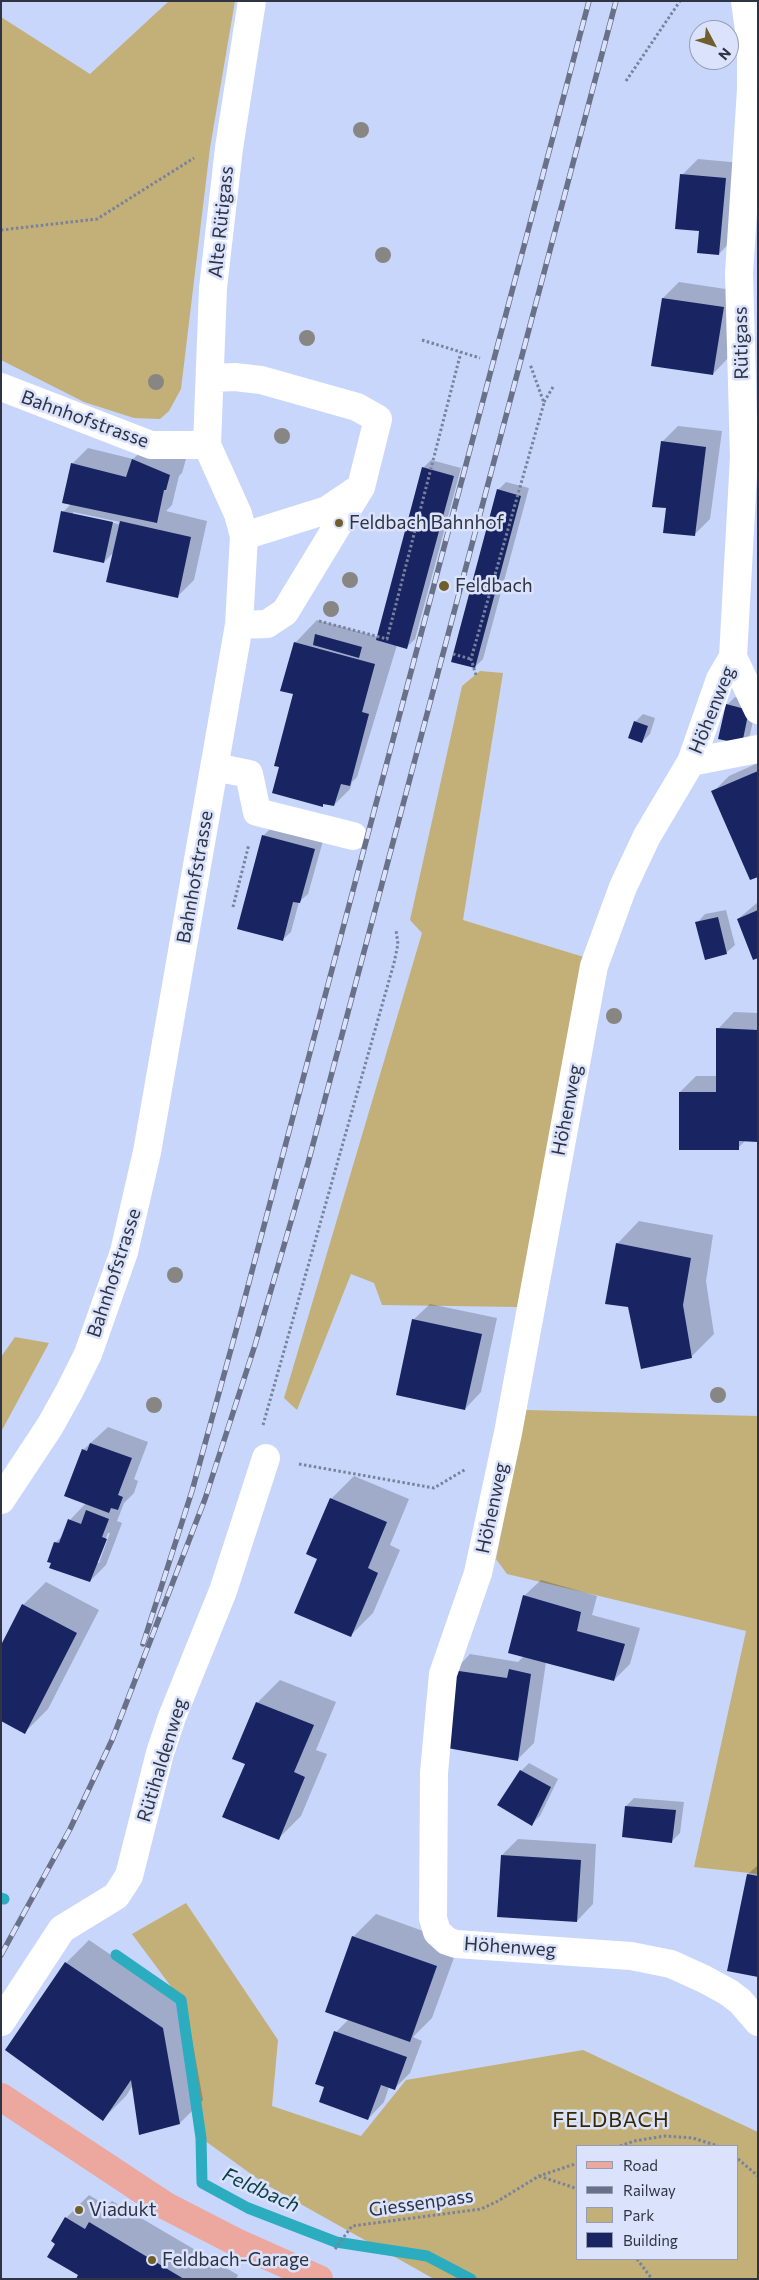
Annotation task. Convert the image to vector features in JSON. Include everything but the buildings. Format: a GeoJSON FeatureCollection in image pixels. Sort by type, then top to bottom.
{"type":"FeatureCollection","features":[{"type":"Feature","properties":{"kind":"main road"},"geometry":{"type":"LineString","coordinates":[[1,2097],[166,2206],[236,2242],[319,2279]]}},
{"type":"Feature","properties":{"kind":"street","name":"Alte Rütigass"},"geometry":{"type":"LineString","coordinates":[[207,445],[213,288],[229,148],[252,1]]}},
{"type":"Feature","properties":{"kind":"street","name":"Rütigass"},"geometry":{"type":"LineString","coordinates":[[746,1],[751,44],[751,90],[739,272],[744,457],[733,657],[758,710]]}},
{"type":"Feature","properties":{"kind":"street"},"geometry":{"type":"LineString","coordinates":[[210,378],[235,376],[261,380],[357,407],[378,419],[361,487],[285,612],[267,624],[239,625]]}},
{"type":"Feature","properties":{"kind":"street","name":"Bahnhofstrasse"},"geometry":{"type":"LineString","coordinates":[[1,387],[151,445],[207,445],[238,514],[244,536],[239,625],[147,1152],[124,1252],[108,1302],[88,1354],[50,1426],[1,1500]]}},
{"type":"Feature","properties":{"kind":"street"},"geometry":{"type":"LineString","coordinates":[[244,536],[327,510],[361,487]]}},
{"type":"Feature","properties":{"kind":"street","name":"Höhenweg"},"geometry":{"type":"LineString","coordinates":[[733,657],[720,679],[691,762],[647,836],[623,887],[594,966],[508,1434],[478,1573],[444,1674],[434,1773],[433,1924],[443,1938],[456,1944],[631,1956],[671,1964],[704,1978],[728,1992],[740,2001],[758,2022]]}},
{"type":"Feature","properties":{"kind":"street","name":"Höhenweg"},"geometry":{"type":"LineString","coordinates":[[691,762],[758,749]]}},
{"type":"Feature","properties":{"kind":"street"},"geometry":{"type":"LineString","coordinates":[[215,767],[249,774],[257,812],[353,836]]}},
{"type":"Feature","properties":{"kind":"street","name":"Rütihaldenweg"},"geometry":{"type":"LineString","coordinates":[[1,2022],[62,1929],[116,1896],[129,1876],[160,1753],[172,1717],[223,1591],[266,1458]]}},
{"type":"Feature","properties":{"kind":"path"},"geometry":{"type":"LineString","coordinates":[[626,81],[680,1]]}},
{"type":"Feature","properties":{"kind":"path"},"geometry":{"type":"LineString","coordinates":[[1,230],[97,219],[202,153]]}},
{"type":"Feature","properties":{"kind":"path"},"geometry":{"type":"LineString","coordinates":[[422,340],[480,358]]}},
{"type":"Feature","properties":{"kind":"path"},"geometry":{"type":"LineString","coordinates":[[285,612],[387,639],[462,352]]}},
{"type":"Feature","properties":{"kind":"path"},"geometry":{"type":"LineString","coordinates":[[530,364],[544,402]]}},
{"type":"Feature","properties":{"kind":"path"},"geometry":{"type":"LineString","coordinates":[[476,675],[471,659],[544,402],[554,387]]}},
{"type":"Feature","properties":{"kind":"path"},"geometry":{"type":"LineString","coordinates":[[453,654],[471,659]]}},
{"type":"Feature","properties":{"kind":"path"},"geometry":{"type":"LineString","coordinates":[[233,907],[257,812]]}},
{"type":"Feature","properties":{"kind":"path"},"geometry":{"type":"LineString","coordinates":[[396,930],[398,944],[394,963],[257,1446],[266,1458],[434,1488],[467,1468]]}},
{"type":"Feature","properties":{"kind":"path"},"geometry":{"type":"LineString","coordinates":[[623,2145],[634,2141],[665,2136],[693,2138],[715,2145]]}},
{"type":"Feature","properties":{"kind":"path"},"geometry":{"type":"LineString","coordinates":[[739,2160],[758,2176]]}},
{"type":"Feature","properties":{"kind":"path","name":"Giessenpass"},"geometry":{"type":"LineString","coordinates":[[331,2255],[352,2226],[481,2209],[498,2201],[538,2176],[576,2163]]}},
{"type":"Feature","properties":{"kind":"path"},"geometry":{"type":"LineString","coordinates":[[538,2176],[576,2188]]}},
{"type":"Feature","properties":{"kind":"path"},"geometry":{"type":"LineString","coordinates":[[638,2260],[652,2279]]}},
{"type":"Feature","properties":{"kind":"green space"},"geometry":{"type":"Polygon","coordinates":[[[169,1],[235,1],[210,148],[181,389],[169,411],[160,419],[134,418],[84,402],[1,360],[1,17],[90,74],[169,1]]]}},
{"type":"Feature","properties":{"kind":"green space"},"geometry":{"type":"Polygon","coordinates":[[[480,671],[503,673],[463,920],[587,958],[518,1307],[382,1305],[374,1283],[351,1274],[297,1410],[284,1398],[422,933],[410,920],[462,686],[480,671]]]}},
{"type":"Feature","properties":{"kind":"green space"},"geometry":{"type":"Polygon","coordinates":[[[15,1337],[49,1343],[1,1432],[1,1357],[15,1337]]]}},
{"type":"Feature","properties":{"kind":"green space"},"geometry":{"type":"Polygon","coordinates":[[[526,1410],[758,1416],[758,1874],[694,1867],[746,1631],[507,1574],[496,1559],[526,1410]]]}},
{"type":"Feature","properties":{"kind":"green space"},"geometry":{"type":"Polygon","coordinates":[[[186,1903],[278,2040],[272,2106],[361,2136],[406,2080],[583,2050],[758,2132],[758,2279],[434,2279],[265,2184],[201,2138],[181,2000],[132,1934],[186,1903]]]}},
{"type":"Feature","properties":{"kind":"waterway","name":"Feldbach"},"geometry":{"type":"LineString","coordinates":[[116,1955],[181,2000],[201,2138],[202,2183],[248,2208],[336,2242],[427,2256],[471,2279]]}},
{"type":"Feature","properties":{"kind":"railway"},"geometry":{"type":"LineString","coordinates":[[143,1644],[192,1491],[239,1320],[589,1]]}},
{"type":"Feature","properties":{"kind":"railway"},"geometry":{"type":"LineString","coordinates":[[1,1955],[70,1829],[112,1740],[205,1499],[255,1345],[308,1163],[616,1]]}},
{"type":"Feature","properties":{"kind":"place","name":"Feldbach Bahnhof"},"geometry":{"type":"Point","coordinates":[339,523]}},
{"type":"Feature","properties":{"kind":"place","name":"Feldbach"},"geometry":{"type":"Point","coordinates":[444,586]}},
{"type":"Feature","properties":{"kind":"place","name":"Viadukt"},"geometry":{"type":"Point","coordinates":[79,2210]}},
{"type":"Feature","properties":{"kind":"place","name":"Feldbach-Garage"},"geometry":{"type":"Point","coordinates":[152,2260]}},
{"type":"Feature","properties":{"kind":"district","name":"FELDBACH"},"geometry":{"type":"Point","coordinates":[611,2120]}}]}
